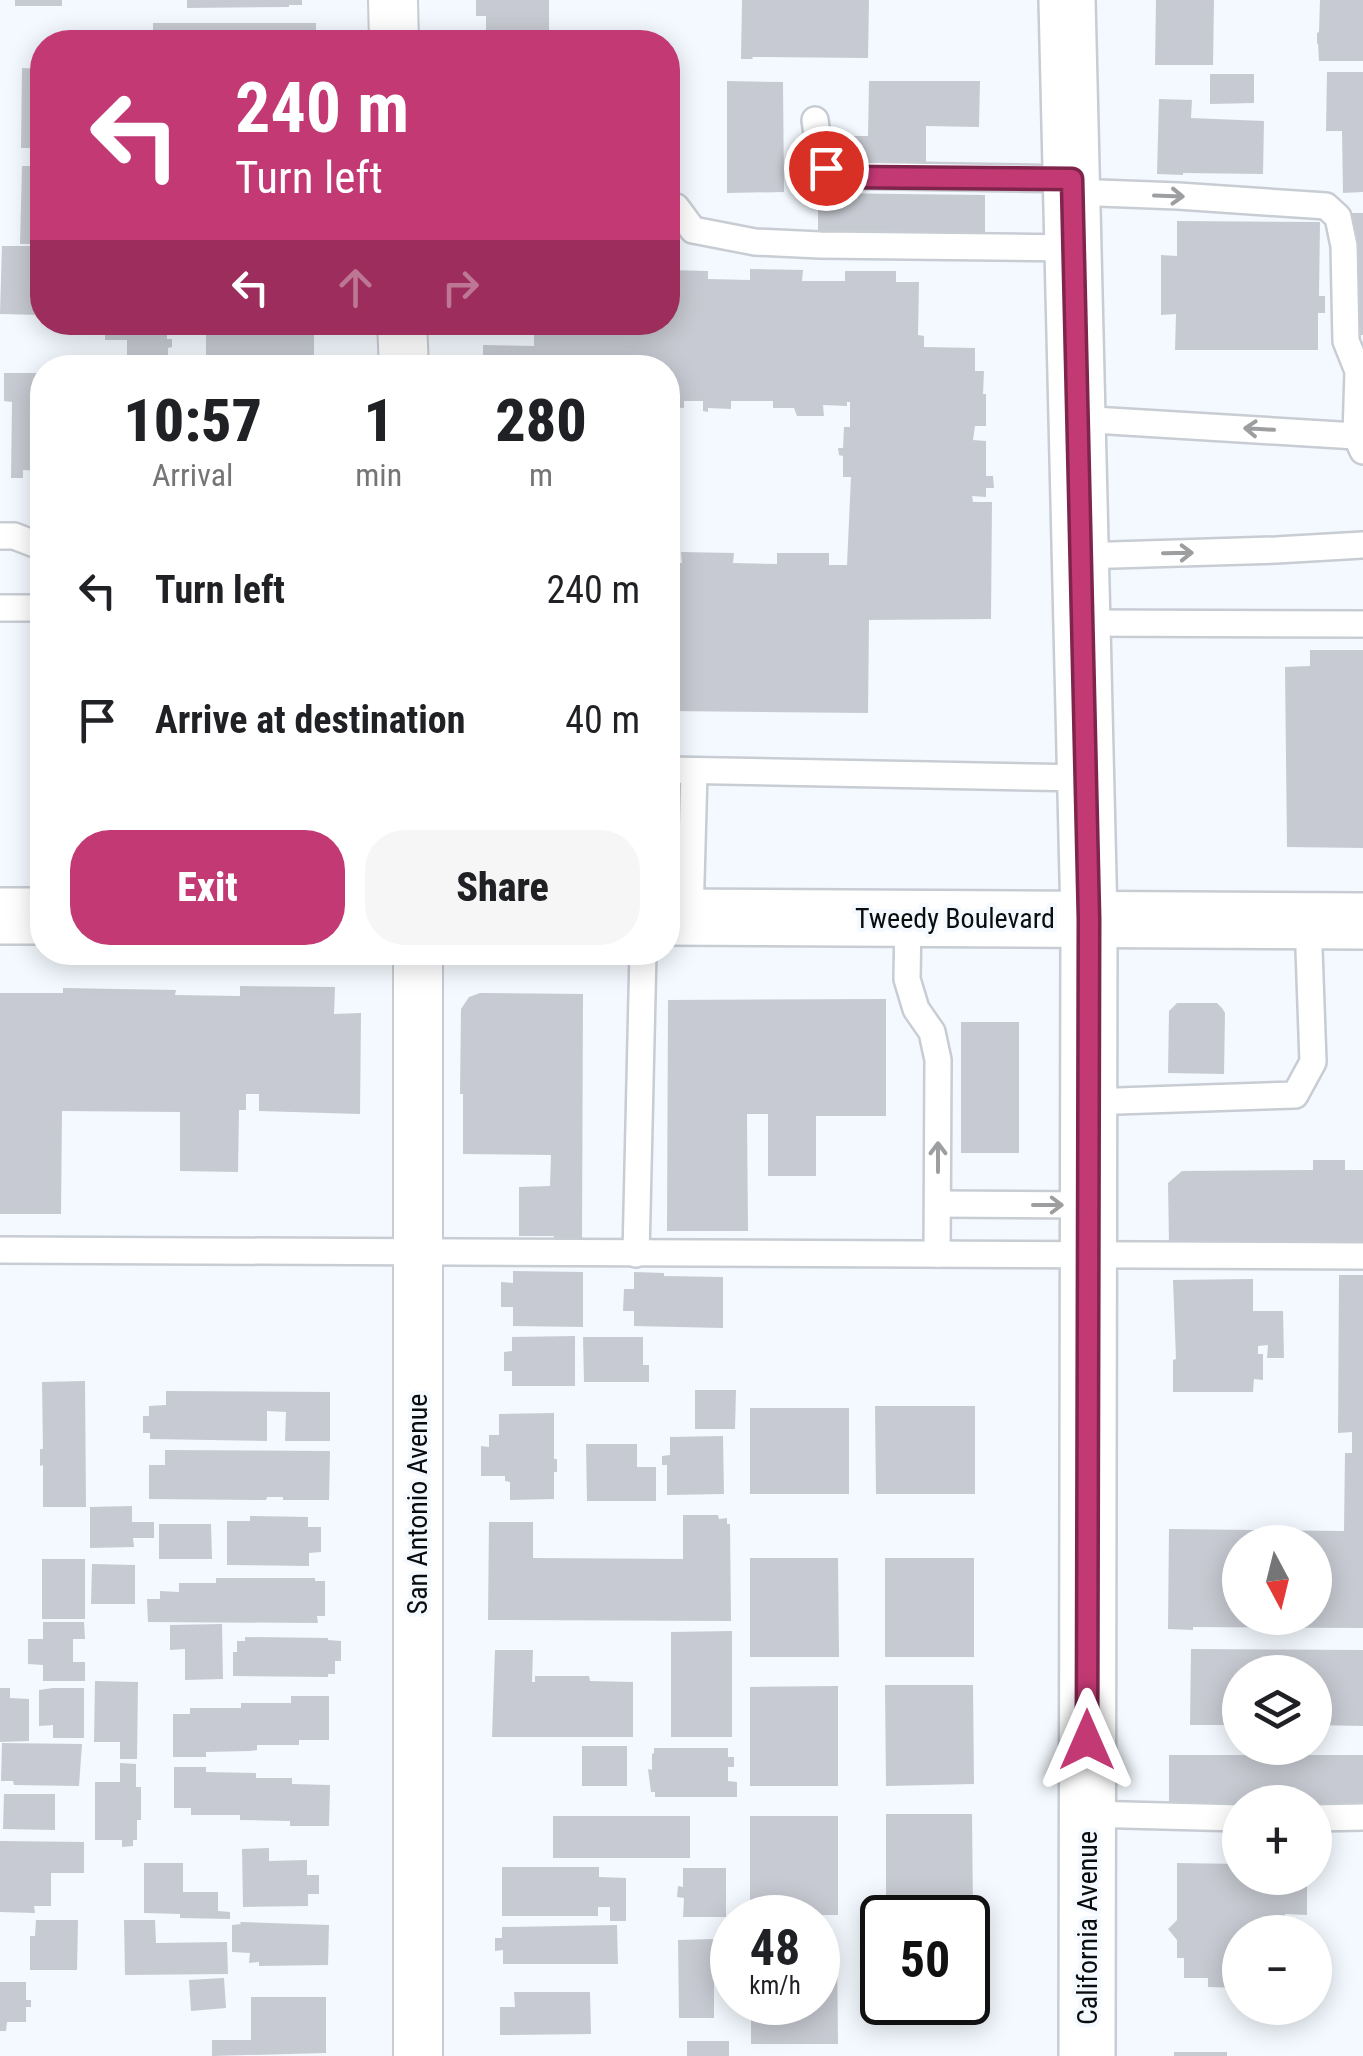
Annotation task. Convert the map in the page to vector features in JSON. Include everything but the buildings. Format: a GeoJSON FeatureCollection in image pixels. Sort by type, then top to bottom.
{"type":"FeatureCollection","features":[{"type":"Feature","properties":{"kind":"main road","name":"California Avenue"},"geometry":{"type":"LineString","coordinates":[[1068,0],[1089,919],[1087,2056]]}},
{"type":"Feature","properties":{"kind":"main road"},"geometry":{"type":"LineString","coordinates":[[0,916],[30,916]]}},
{"type":"Feature","properties":{"kind":"main road","name":"Tweedy Boulevard"},"geometry":{"type":"LineString","coordinates":[[680,918],[1363,921]]}},
{"type":"Feature","properties":{"kind":"street"},"geometry":{"type":"LineString","coordinates":[[392,0],[393,30]]}},
{"type":"Feature","properties":{"kind":"street","name":"San Antonio Avenue"},"geometry":{"type":"LineString","coordinates":[[418,965],[418,2056]]}},
{"type":"Feature","properties":{"kind":"lane"},"geometry":{"type":"LineString","coordinates":[[815,120],[820,152],[826,168],[834,175],[1072,185],[1326,206],[1338,216],[1344,246],[1346,341],[1358,371],[1360,444],[1077,419]]}},
{"type":"Feature","properties":{"kind":"lane"},"geometry":{"type":"LineString","coordinates":[[680,212],[693,230],[755,242],[1073,248]]}},
{"type":"Feature","properties":{"kind":"lane"},"geometry":{"type":"LineString","coordinates":[[0,536],[14,536],[30,543]]}},
{"type":"Feature","properties":{"kind":"lane"},"geometry":{"type":"LineString","coordinates":[[1080,556],[1363,546]]}},
{"type":"Feature","properties":{"kind":"lane"},"geometry":{"type":"LineString","coordinates":[[0,608],[30,608]]}},
{"type":"Feature","properties":{"kind":"lane"},"geometry":{"type":"LineString","coordinates":[[1082,624],[1363,624]]}},
{"type":"Feature","properties":{"kind":"lane"},"geometry":{"type":"LineString","coordinates":[[680,770],[1086,778]]}},
{"type":"Feature","properties":{"kind":"lane"},"geometry":{"type":"LineString","coordinates":[[680,908],[694,771]]}},
{"type":"Feature","properties":{"kind":"lane"},"geometry":{"type":"LineString","coordinates":[[908,918],[907,979],[916,1008],[932,1032],[938,1060],[937,1254]]}},
{"type":"Feature","properties":{"kind":"lane"},"geometry":{"type":"LineString","coordinates":[[1088,1102],[1295,1095],[1313,1062],[1308,921]]}},
{"type":"Feature","properties":{"kind":"lane"},"geometry":{"type":"LineString","coordinates":[[636,1254],[643,965]]}},
{"type":"Feature","properties":{"kind":"lane"},"geometry":{"type":"LineString","coordinates":[[938,1204],[1087,1230],[1363,1256]]}},
{"type":"Feature","properties":{"kind":"lane"},"geometry":{"type":"LineString","coordinates":[[0,1250],[937,1254],[1087,1230]]}},
{"type":"Feature","properties":{"kind":"lane"},"geometry":{"type":"LineString","coordinates":[[1088,1814],[1222,1818]]}},
{"type":"Feature","properties":{"kind":"lane"},"geometry":{"type":"LineString","coordinates":[[1332,1818],[1363,1817]]}},
{"type":"Feature","properties":{"kind":"route"},"geometry":{"type":"LineString","coordinates":[[826,168],[834,175],[848,177],[1072,179],[1089,919],[1087,1740]]}}]}
